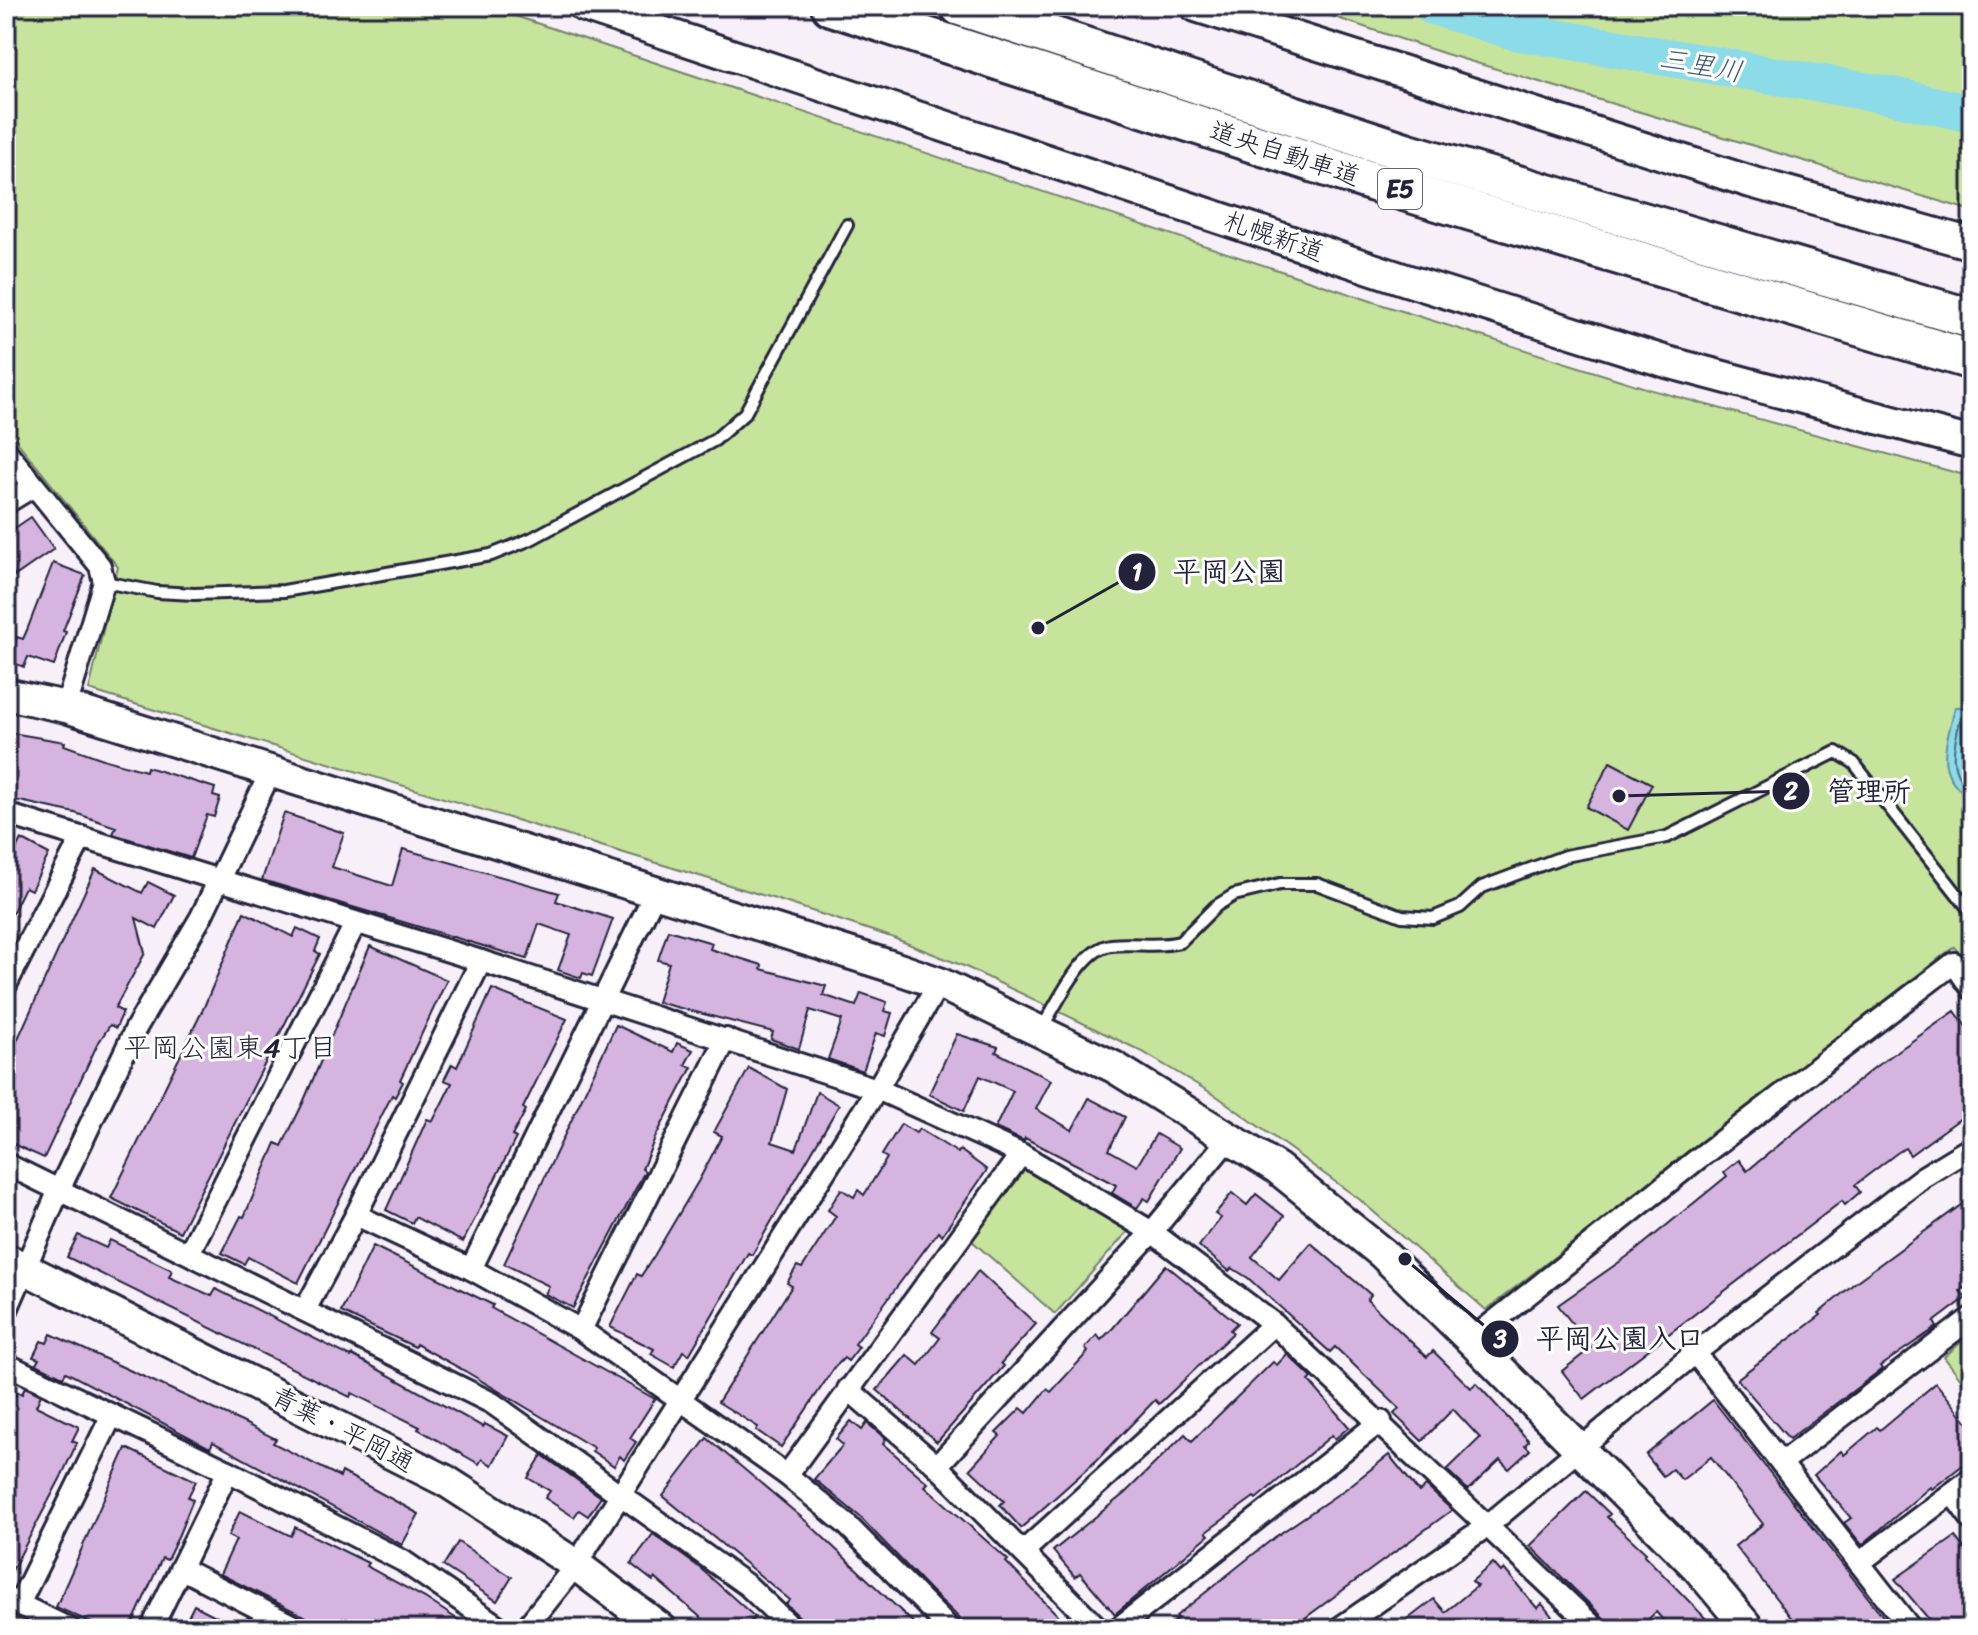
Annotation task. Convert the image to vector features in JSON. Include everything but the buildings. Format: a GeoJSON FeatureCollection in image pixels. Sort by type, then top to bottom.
{"type":"FeatureCollection","features":[{"type":"Feature","properties":{"kind":"highway","name":"道央自動車道"},"geometry":{"type":"LineString","coordinates":[[831,6],[1374,182],[1972,360]]}},
{"type":"Feature","properties":{"kind":"highway","name":"道央自動車道"},"geometry":{"type":"LineString","coordinates":[[960,6],[1405,152],[1972,319]]}},
{"type":"Feature","properties":{"kind":"street","name":"札幌新道"},"geometry":{"type":"LineString","coordinates":[[584,6],[1406,280],[1667,362],[1972,443]]}},
{"type":"Feature","properties":{"kind":"street"},"geometry":{"type":"LineString","coordinates":[[1196,6],[1721,173],[1972,244]]}},
{"type":"Feature","properties":{"kind":"street"},"geometry":{"type":"LineString","coordinates":[[6,451],[100,566],[104,582],[66,707]]}},
{"type":"Feature","properties":{"kind":"street"},"geometry":{"type":"LineString","coordinates":[[6,503],[34,486]]}},
{"type":"Feature","properties":{"kind":"street"},"geometry":{"type":"LineString","coordinates":[[6,694],[66,707],[656,891],[939,983],[1114,1067],[1277,1168],[1382,1253],[1697,1567],[1749,1629]]}},
{"type":"Feature","properties":{"kind":"street"},"geometry":{"type":"LineString","coordinates":[[6,1312],[16,1264],[59,1190],[136,1028],[218,881],[271,771]]}},
{"type":"Feature","properties":{"kind":"street"},"geometry":{"type":"LineString","coordinates":[[6,814],[481,961],[877,1089],[1021,1154],[1152,1232],[1274,1324],[1381,1421],[1589,1627]]}},
{"type":"Feature","properties":{"kind":"street"},"geometry":{"type":"LineString","coordinates":[[6,985],[82,837]]}},
{"type":"Feature","properties":{"kind":"street"},"geometry":{"type":"LineString","coordinates":[[471,1269],[656,891]]}},
{"type":"Feature","properties":{"kind":"street"},"geometry":{"type":"LineString","coordinates":[[189,1253],[355,924]]}},
{"type":"Feature","properties":{"kind":"street"},"geometry":{"type":"LineString","coordinates":[[306,1308],[356,1215],[481,961]]}},
{"type":"Feature","properties":{"kind":"street"},"geometry":{"type":"LineString","coordinates":[[1471,1340],[1695,1161],[1954,963],[1972,989]]}},
{"type":"Feature","properties":{"kind":"street"},"geometry":{"type":"LineString","coordinates":[[525,1629],[576,1565],[678,1399],[877,1089],[939,983]]}},
{"type":"Feature","properties":{"kind":"street"},"geometry":{"type":"LineString","coordinates":[[581,1330],[726,1039]]}},
{"type":"Feature","properties":{"kind":"street"},"geometry":{"type":"LineString","coordinates":[[937,1466],[1152,1232],[1230,1137]]}},
{"type":"Feature","properties":{"kind":"street"},"geometry":{"type":"LineString","coordinates":[[1338,1629],[1487,1526],[1578,1447],[1695,1353],[1923,1177],[1972,1147]]}},
{"type":"Feature","properties":{"kind":"street"},"geometry":{"type":"LineString","coordinates":[[787,1475],[1021,1154]]}},
{"type":"Feature","properties":{"kind":"street"},"geometry":{"type":"LineString","coordinates":[[6,1164],[306,1308],[492,1403],[748,1586],[793,1629]]}},
{"type":"Feature","properties":{"kind":"street"},"geometry":{"type":"LineString","coordinates":[[356,1215],[471,1269],[581,1330],[787,1475],[847,1525],[950,1629]]}},
{"type":"Feature","properties":{"kind":"street","name":"青葉・平岡通"},"geometry":{"type":"LineString","coordinates":[[16,1264],[446,1481],[576,1565],[661,1629]]}},
{"type":"Feature","properties":{"kind":"street"},"geometry":{"type":"LineString","coordinates":[[1781,1463],[1972,1317]]}},
{"type":"Feature","properties":{"kind":"street"},"geometry":{"type":"LineString","coordinates":[[1025,1550],[1274,1324]]}},
{"type":"Feature","properties":{"kind":"street"},"geometry":{"type":"LineString","coordinates":[[1695,1353],[1911,1629]]}},
{"type":"Feature","properties":{"kind":"street"},"geometry":{"type":"LineString","coordinates":[[6,1364],[228,1471],[403,1561],[502,1629]]}},
{"type":"Feature","properties":{"kind":"street"},"geometry":{"type":"LineString","coordinates":[[848,1389],[937,1466],[1025,1550],[1099,1629]]}},
{"type":"Feature","properties":{"kind":"street"},"geometry":{"type":"LineString","coordinates":[[70,1629],[13,1601],[112,1415]]}},
{"type":"Feature","properties":{"kind":"street"},"geometry":{"type":"LineString","coordinates":[[1117,1629],[1381,1421]]}},
{"type":"Feature","properties":{"kind":"street"},"geometry":{"type":"LineString","coordinates":[[151,1629],[228,1471]]}},
{"type":"Feature","properties":{"kind":"street"},"geometry":{"type":"LineString","coordinates":[[1859,1563],[1972,1478]]}},
{"type":"Feature","properties":{"kind":"street"},"geometry":{"type":"LineString","coordinates":[[1952,1493],[1972,1520]]}},
{"type":"Feature","properties":{"kind":"street"},"geometry":{"type":"LineString","coordinates":[[182,1569],[299,1629]]}},
{"type":"Feature","properties":{"kind":"lane"},"geometry":{"type":"LineString","coordinates":[[104,582],[157,592],[194,594],[284,591],[491,555],[531,539],[715,440],[745,413],[847,225]]}},
{"type":"Feature","properties":{"kind":"lane"},"geometry":{"type":"LineString","coordinates":[[1040,1032],[1088,958],[1107,944],[1166,945],[1180,942],[1216,906],[1234,895],[1280,884],[1317,884],[1402,916],[1433,918],[1460,907],[1482,887],[1565,856],[1667,837],[1836,752],[1854,763],[1972,913]]}},
{"type":"Feature","properties":{"kind":"green space"},"geometry":{"type":"Polygon","coordinates":[[[6,6],[485,6],[1383,305],[1652,390],[1972,477],[1972,970],[1954,947],[1486,1310],[1359,1199],[1218,1097],[1141,1051],[966,967],[891,937],[775,899],[89,690],[118,567],[6,428],[6,6]]]}},
{"type":"Feature","properties":{"kind":"green space"},"geometry":{"type":"Polygon","coordinates":[[[1301,6],[1972,6],[1972,211],[1446,54],[1301,6]]]}},
{"type":"Feature","properties":{"kind":"green space"},"geometry":{"type":"Polygon","coordinates":[[[1027,1167],[1131,1228],[1055,1314],[971,1240],[1027,1167]]]}},
{"type":"Feature","properties":{"kind":"green space"},"geometry":{"type":"Polygon","coordinates":[[[1972,1333],[1972,1393],[1944,1357],[1972,1333]]]}},
{"type":"Feature","properties":{"kind":"green space"},"geometry":{"type":"Polygon","coordinates":[[[6,1605],[59,1629],[6,1629],[6,1605]]]}},
{"type":"Feature","properties":{"kind":"water"},"geometry":{"type":"Polygon","coordinates":[[[1955,707],[1972,707],[1972,799],[1959,789],[1947,769],[1946,746],[1955,707]]]}},
{"type":"Feature","properties":{"kind":"waterway","name":"三里川"},"geometry":{"type":"LineString","coordinates":[[1433,6],[1514,31],[1893,96],[1972,114]]}},
{"type":"Feature","properties":{"kind":"place","name":"平岡公園"},"geometry":{"type":"Point","coordinates":[1038,628]}},
{"type":"Feature","properties":{"kind":"place","name":"管理所"},"geometry":{"type":"Point","coordinates":[1619,796]}},
{"type":"Feature","properties":{"kind":"place","name":"平岡公園入口"},"geometry":{"type":"Point","coordinates":[1405,1259]}},
{"type":"Feature","properties":{"kind":"district","name":"平岡公園東4丁目"},"geometry":{"type":"Point","coordinates":[230,1047]}}]}
